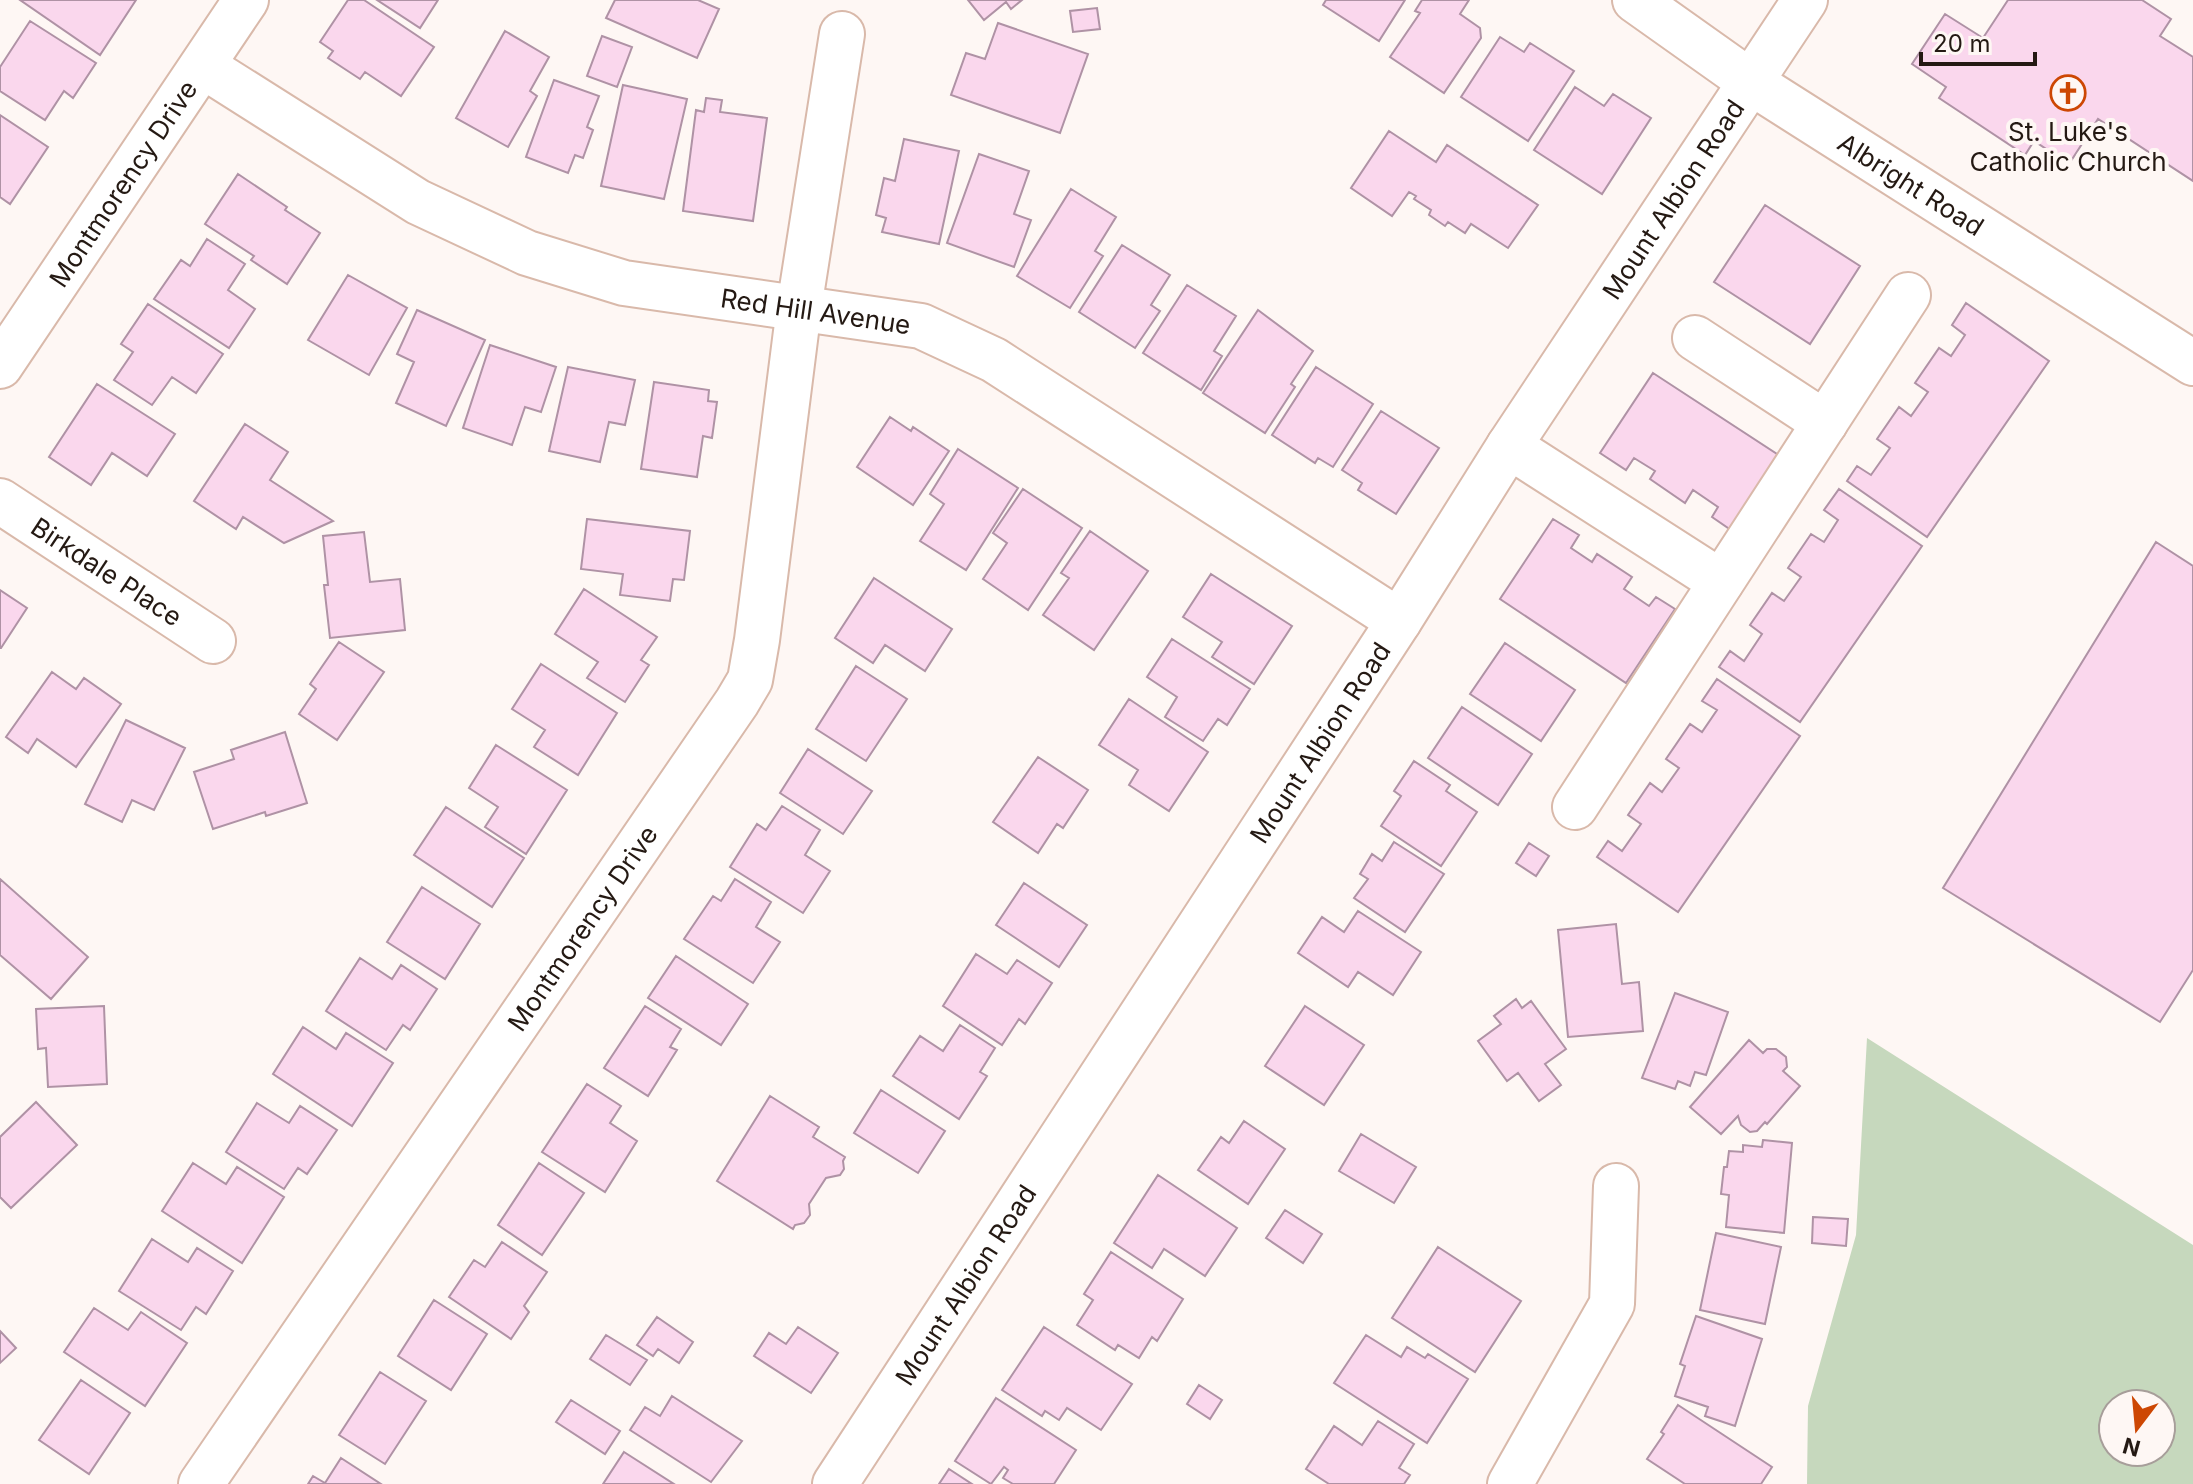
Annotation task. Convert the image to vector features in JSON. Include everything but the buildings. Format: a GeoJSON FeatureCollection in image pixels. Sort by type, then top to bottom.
{"type":"FeatureCollection","features":[{"type":"Feature","properties":{"kind":"street","name":"Montmorency Drive"},"geometry":{"type":"LineString","coordinates":[[0,366],[246,0]]}},
{"type":"Feature","properties":{"kind":"street","name":"Albright Road"},"geometry":{"type":"LineString","coordinates":[[1635,0],[1752,83],[2193,363]]}},
{"type":"Feature","properties":{"kind":"street","name":"Mount Albion Road"},"geometry":{"type":"LineString","coordinates":[[835,1484],[1399,621],[1509,446],[1805,0]]}},
{"type":"Feature","properties":{"kind":"street","name":"Montmorency Drive"},"geometry":{"type":"LineString","coordinates":[[201,1484],[750,680],[799,308],[842,34]]}},
{"type":"Feature","properties":{"kind":"street","name":"Red Hill Avenue"},"geometry":{"type":"LineString","coordinates":[[203,66],[418,202],[527,253],[624,283],[921,326],[994,360],[1399,621]]}},
{"type":"Feature","properties":{"kind":"street"},"geometry":{"type":"LineString","coordinates":[[1575,807],[1908,295]]}},
{"type":"Feature","properties":{"kind":"street"},"geometry":{"type":"LineString","coordinates":[[1695,338],[1825,423]]}},
{"type":"Feature","properties":{"kind":"street"},"geometry":{"type":"LineString","coordinates":[[1509,446],[1721,582]]}},
{"type":"Feature","properties":{"kind":"street","name":"Birkdale Place"},"geometry":{"type":"LineString","coordinates":[[0,501],[213,641]]}},
{"type":"Feature","properties":{"kind":"street"},"geometry":{"type":"LineString","coordinates":[[1510,1484],[1612,1304],[1616,1186]]}},
{"type":"Feature","properties":{"kind":"green space"},"geometry":{"type":"Polygon","coordinates":[[[1867,1038],[2193,1245],[2193,1484],[1807,1484],[1808,1406],[1856,1235],[1867,1038]]]}},
{"type":"Feature","properties":{"kind":"place","name":"St. Luke's Catholic Church"},"geometry":{"type":"Point","coordinates":[2068,93]}}]}
